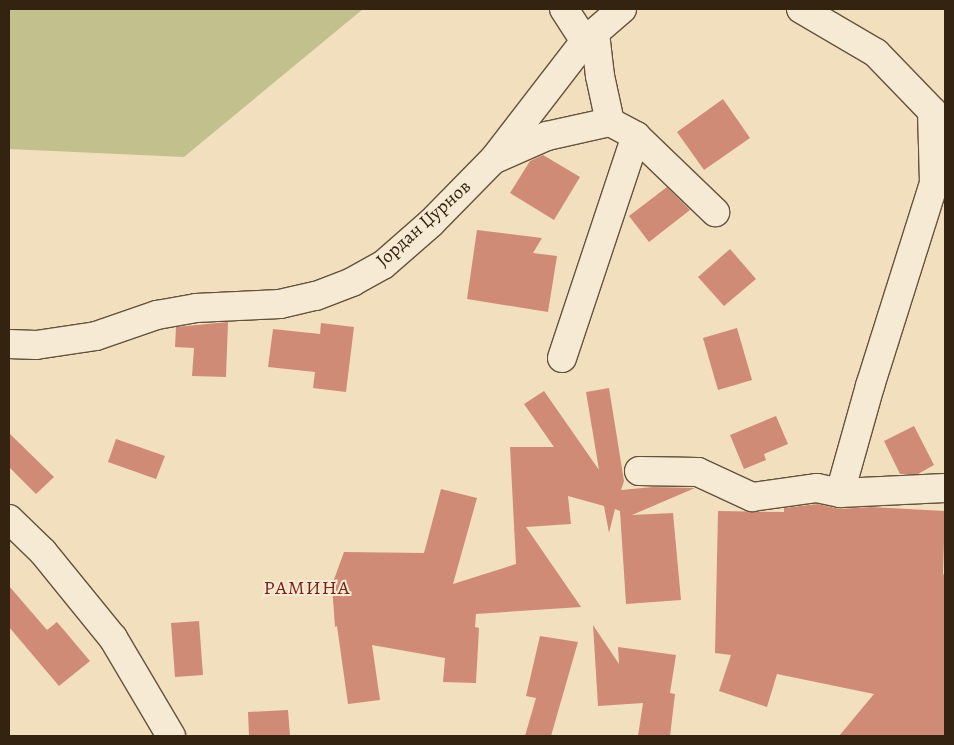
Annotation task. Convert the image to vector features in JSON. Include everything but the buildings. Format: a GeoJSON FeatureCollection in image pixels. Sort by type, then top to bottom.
{"type":"FeatureCollection","features":[{"type":"Feature","properties":{"kind":"street"},"geometry":{"type":"LineString","coordinates":[[564,9],[590,37],[610,122]]}},
{"type":"Feature","properties":{"kind":"street","name":"Јордан Џурнов"},"geometry":{"type":"LineString","coordinates":[[9,344],[36,345],[96,336],[157,315],[196,308],[280,304],[316,296],[352,282],[382,265],[431,223],[494,159],[590,37],[622,9]]}},
{"type":"Feature","properties":{"kind":"street"},"geometry":{"type":"LineString","coordinates":[[802,9],[876,53],[932,111],[934,183],[870,386],[840,493]]}},
{"type":"Feature","properties":{"kind":"street"},"geometry":{"type":"LineString","coordinates":[[494,159],[546,136],[610,122],[636,136],[715,212]]}},
{"type":"Feature","properties":{"kind":"street"},"geometry":{"type":"LineString","coordinates":[[562,358],[636,136]]}},
{"type":"Feature","properties":{"kind":"street"},"geometry":{"type":"LineString","coordinates":[[639,471],[698,472],[752,497],[817,488],[840,493],[945,488]]}},
{"type":"Feature","properties":{"kind":"street"},"geometry":{"type":"LineString","coordinates":[[9,519],[43,552],[113,638],[172,736]]}},
{"type":"Feature","properties":{"kind":"shaded area"},"geometry":{"type":"Polygon","coordinates":[[[9,9],[363,9],[184,157],[9,149],[9,9]]]}},
{"type":"Feature","properties":{"kind":"district","name":"РАМИНА"},"geometry":{"type":"Point","coordinates":[307,587]}}]}
